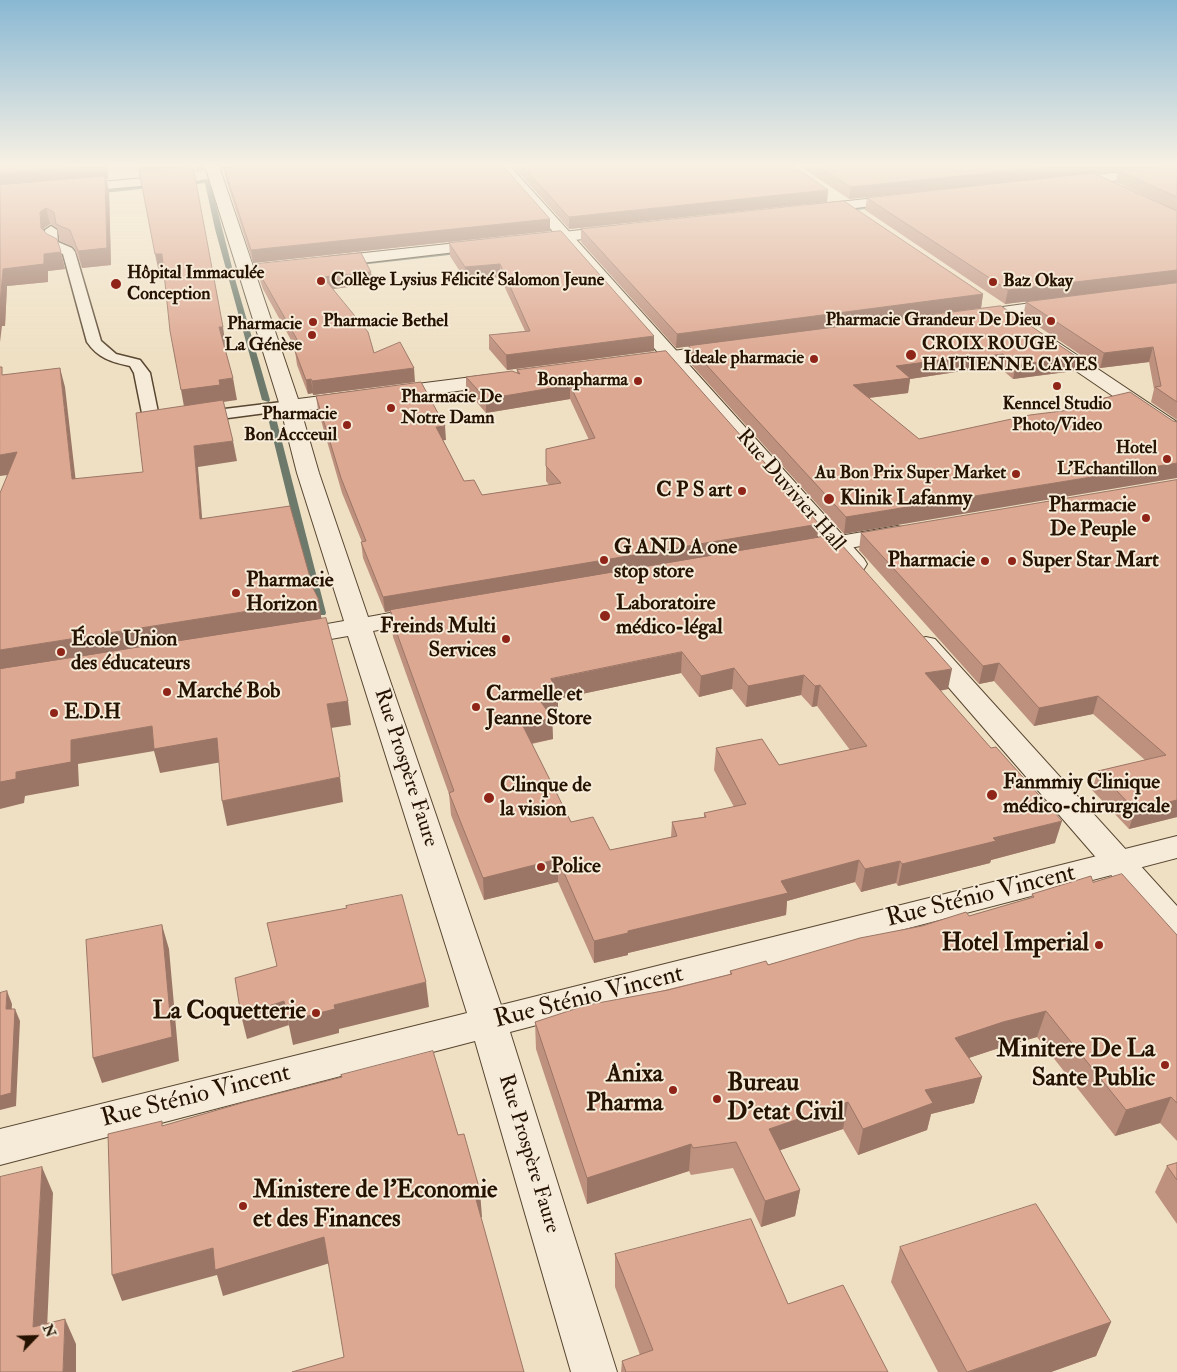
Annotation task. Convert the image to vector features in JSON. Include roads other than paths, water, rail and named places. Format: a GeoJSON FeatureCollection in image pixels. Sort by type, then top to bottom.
{"type":"FeatureCollection","features":[{"type":"Feature","properties":{"kind":"street","name":"Rue Prospère Faure"},"geometry":{"type":"LineString","coordinates":[[237,230],[256,270],[308,473],[489,1024],[594,1372]]}},
{"type":"Feature","properties":{"kind":"street","name":"Rue Duvivier Hall"},"geometry":{"type":"LineString","coordinates":[[560,230],[869,580]]}},
{"type":"Feature","properties":{"kind":"street"},"geometry":{"type":"LineString","coordinates":[[517,242],[624,230]]}},
{"type":"Feature","properties":{"kind":"street"},"geometry":{"type":"LineString","coordinates":[[314,264],[498,244]]}},
{"type":"Feature","properties":{"kind":"street"},"geometry":{"type":"LineString","coordinates":[[977,296],[1177,431]]}},
{"type":"Feature","properties":{"kind":"street"},"geometry":{"type":"LineString","coordinates":[[952,319],[1081,302]]}},
{"type":"Feature","properties":{"kind":"street"},"geometry":{"type":"LineString","coordinates":[[624,363],[740,348]]}},
{"type":"Feature","properties":{"kind":"street"},"geometry":{"type":"LineString","coordinates":[[290,406],[526,376]]}},
{"type":"Feature","properties":{"kind":"street"},"geometry":{"type":"LineString","coordinates":[[787,552],[924,528]]}},
{"type":"Feature","properties":{"kind":"street"},"geometry":{"type":"LineString","coordinates":[[271,641],[456,610]]}},
{"type":"Feature","properties":{"kind":"street"},"geometry":{"type":"LineString","coordinates":[[915,632],[1177,928]]}},
{"type":"Feature","properties":{"kind":"street","name":"Rue Sténio Vincent"},"geometry":{"type":"LineString","coordinates":[[0,1147],[489,1024],[1177,847]]}},
{"type":"Feature","properties":{"kind":"lane"},"geometry":{"type":"LineString","coordinates":[[51,230],[52,243],[56,247],[66,249],[69,252],[94,342],[101,350],[112,357],[135,363],[142,373],[152,423],[290,406]]}},
{"type":"Feature","properties":{"kind":"waterway"},"geometry":{"type":"LineString","coordinates":[[218,230],[231,277]]}},
{"type":"Feature","properties":{"kind":"waterway"},"geometry":{"type":"LineString","coordinates":[[351,264],[465,252]]}},
{"type":"Feature","properties":{"kind":"waterway"},"geometry":{"type":"LineString","coordinates":[[231,277],[273,273]]}},
{"type":"Feature","properties":{"kind":"waterway"},"geometry":{"type":"LineString","coordinates":[[231,277],[266,400]]}},
{"type":"Feature","properties":{"kind":"waterway"},"geometry":{"type":"LineString","coordinates":[[273,422],[321,613]]}},
{"type":"Feature","properties":{"kind":"place","name":"Collège Lysius Félicité Salomon Jeune"},"geometry":{"type":"Point","coordinates":[321,281]}},
{"type":"Feature","properties":{"kind":"place","name":"Baz Okay"},"geometry":{"type":"Point","coordinates":[993,282]}},
{"type":"Feature","properties":{"kind":"place","name":"Hôpital Immaculée Conception"},"geometry":{"type":"Point","coordinates":[116,284]}},
{"type":"Feature","properties":{"kind":"place","name":"Pharmacie Grandeur De Dieu"},"geometry":{"type":"Point","coordinates":[1051,321]}},
{"type":"Feature","properties":{"kind":"place","name":"Pharmacie Bethel"},"geometry":{"type":"Point","coordinates":[313,322]}},
{"type":"Feature","properties":{"kind":"place","name":"Pharmacie La Génèse"},"geometry":{"type":"Point","coordinates":[312,335]}},
{"type":"Feature","properties":{"kind":"place","name":"CROIX ROUGE HAITIENNE CAYES"},"geometry":{"type":"Point","coordinates":[911,355]}},
{"type":"Feature","properties":{"kind":"place","name":"Ideale pharmacie"},"geometry":{"type":"Point","coordinates":[814,359]}},
{"type":"Feature","properties":{"kind":"place","name":"Bonapharma"},"geometry":{"type":"Point","coordinates":[638,381]}},
{"type":"Feature","properties":{"kind":"place","name":"Kenncel Studio Photo/Video"},"geometry":{"type":"Point","coordinates":[1057,386]}},
{"type":"Feature","properties":{"kind":"place","name":"Pharmacie De Notre Damn"},"geometry":{"type":"Point","coordinates":[391,408]}},
{"type":"Feature","properties":{"kind":"place","name":"Pharmacie Bon Accceuil"},"geometry":{"type":"Point","coordinates":[347,425]}},
{"type":"Feature","properties":{"kind":"place","name":"Hotel L'Echantillon"},"geometry":{"type":"Point","coordinates":[1167,459]}},
{"type":"Feature","properties":{"kind":"place","name":"Au Bon Prix Super Market"},"geometry":{"type":"Point","coordinates":[1016,474]}},
{"type":"Feature","properties":{"kind":"place","name":"C P S art"},"geometry":{"type":"Point","coordinates":[742,491]}},
{"type":"Feature","properties":{"kind":"place","name":"Klinik Lafanmy"},"geometry":{"type":"Point","coordinates":[829,499]}},
{"type":"Feature","properties":{"kind":"place","name":"Pharmacie De Peuple"},"geometry":{"type":"Point","coordinates":[1146,518]}},
{"type":"Feature","properties":{"kind":"place","name":"G AND A one stop store"},"geometry":{"type":"Point","coordinates":[604,560]}},
{"type":"Feature","properties":{"kind":"place","name":"Pharmacie"},"geometry":{"type":"Point","coordinates":[985,561]}},
{"type":"Feature","properties":{"kind":"place","name":"Super Star Mart"},"geometry":{"type":"Point","coordinates":[1012,561]}},
{"type":"Feature","properties":{"kind":"place","name":"Pharmacie Horizon"},"geometry":{"type":"Point","coordinates":[236,593]}},
{"type":"Feature","properties":{"kind":"place","name":"Laboratoire médico-légal"},"geometry":{"type":"Point","coordinates":[605,616]}},
{"type":"Feature","properties":{"kind":"place","name":"Freinds Multi Services"},"geometry":{"type":"Point","coordinates":[506,639]}},
{"type":"Feature","properties":{"kind":"place","name":"École Union des éducateurs"},"geometry":{"type":"Point","coordinates":[61,652]}},
{"type":"Feature","properties":{"kind":"place","name":"Marché Bob"},"geometry":{"type":"Point","coordinates":[167,692]}},
{"type":"Feature","properties":{"kind":"place","name":"Carmelle et Jeanne Store"},"geometry":{"type":"Point","coordinates":[476,707]}},
{"type":"Feature","properties":{"kind":"place","name":"E.D.H"},"geometry":{"type":"Point","coordinates":[54,713]}},
{"type":"Feature","properties":{"kind":"place","name":"Fanmmiy Clinique médico-chirurgicale"},"geometry":{"type":"Point","coordinates":[992,795]}},
{"type":"Feature","properties":{"kind":"place","name":"Clinque de la vision"},"geometry":{"type":"Point","coordinates":[489,798]}},
{"type":"Feature","properties":{"kind":"place","name":"Police"},"geometry":{"type":"Point","coordinates":[541,867]}},
{"type":"Feature","properties":{"kind":"place","name":"Hotel Imperial"},"geometry":{"type":"Point","coordinates":[1099,945]}},
{"type":"Feature","properties":{"kind":"place","name":"La Coquetterie"},"geometry":{"type":"Point","coordinates":[316,1013]}},
{"type":"Feature","properties":{"kind":"place","name":"Minitere De La Sante Public"},"geometry":{"type":"Point","coordinates":[1165,1065]}},
{"type":"Feature","properties":{"kind":"place","name":"Anixa Pharma"},"geometry":{"type":"Point","coordinates":[673,1090]}},
{"type":"Feature","properties":{"kind":"place","name":"Bureau D'etat Civil"},"geometry":{"type":"Point","coordinates":[717,1099]}},
{"type":"Feature","properties":{"kind":"place","name":"Ministere de l'Economie et des Finances"},"geometry":{"type":"Point","coordinates":[243,1206]}}]}
